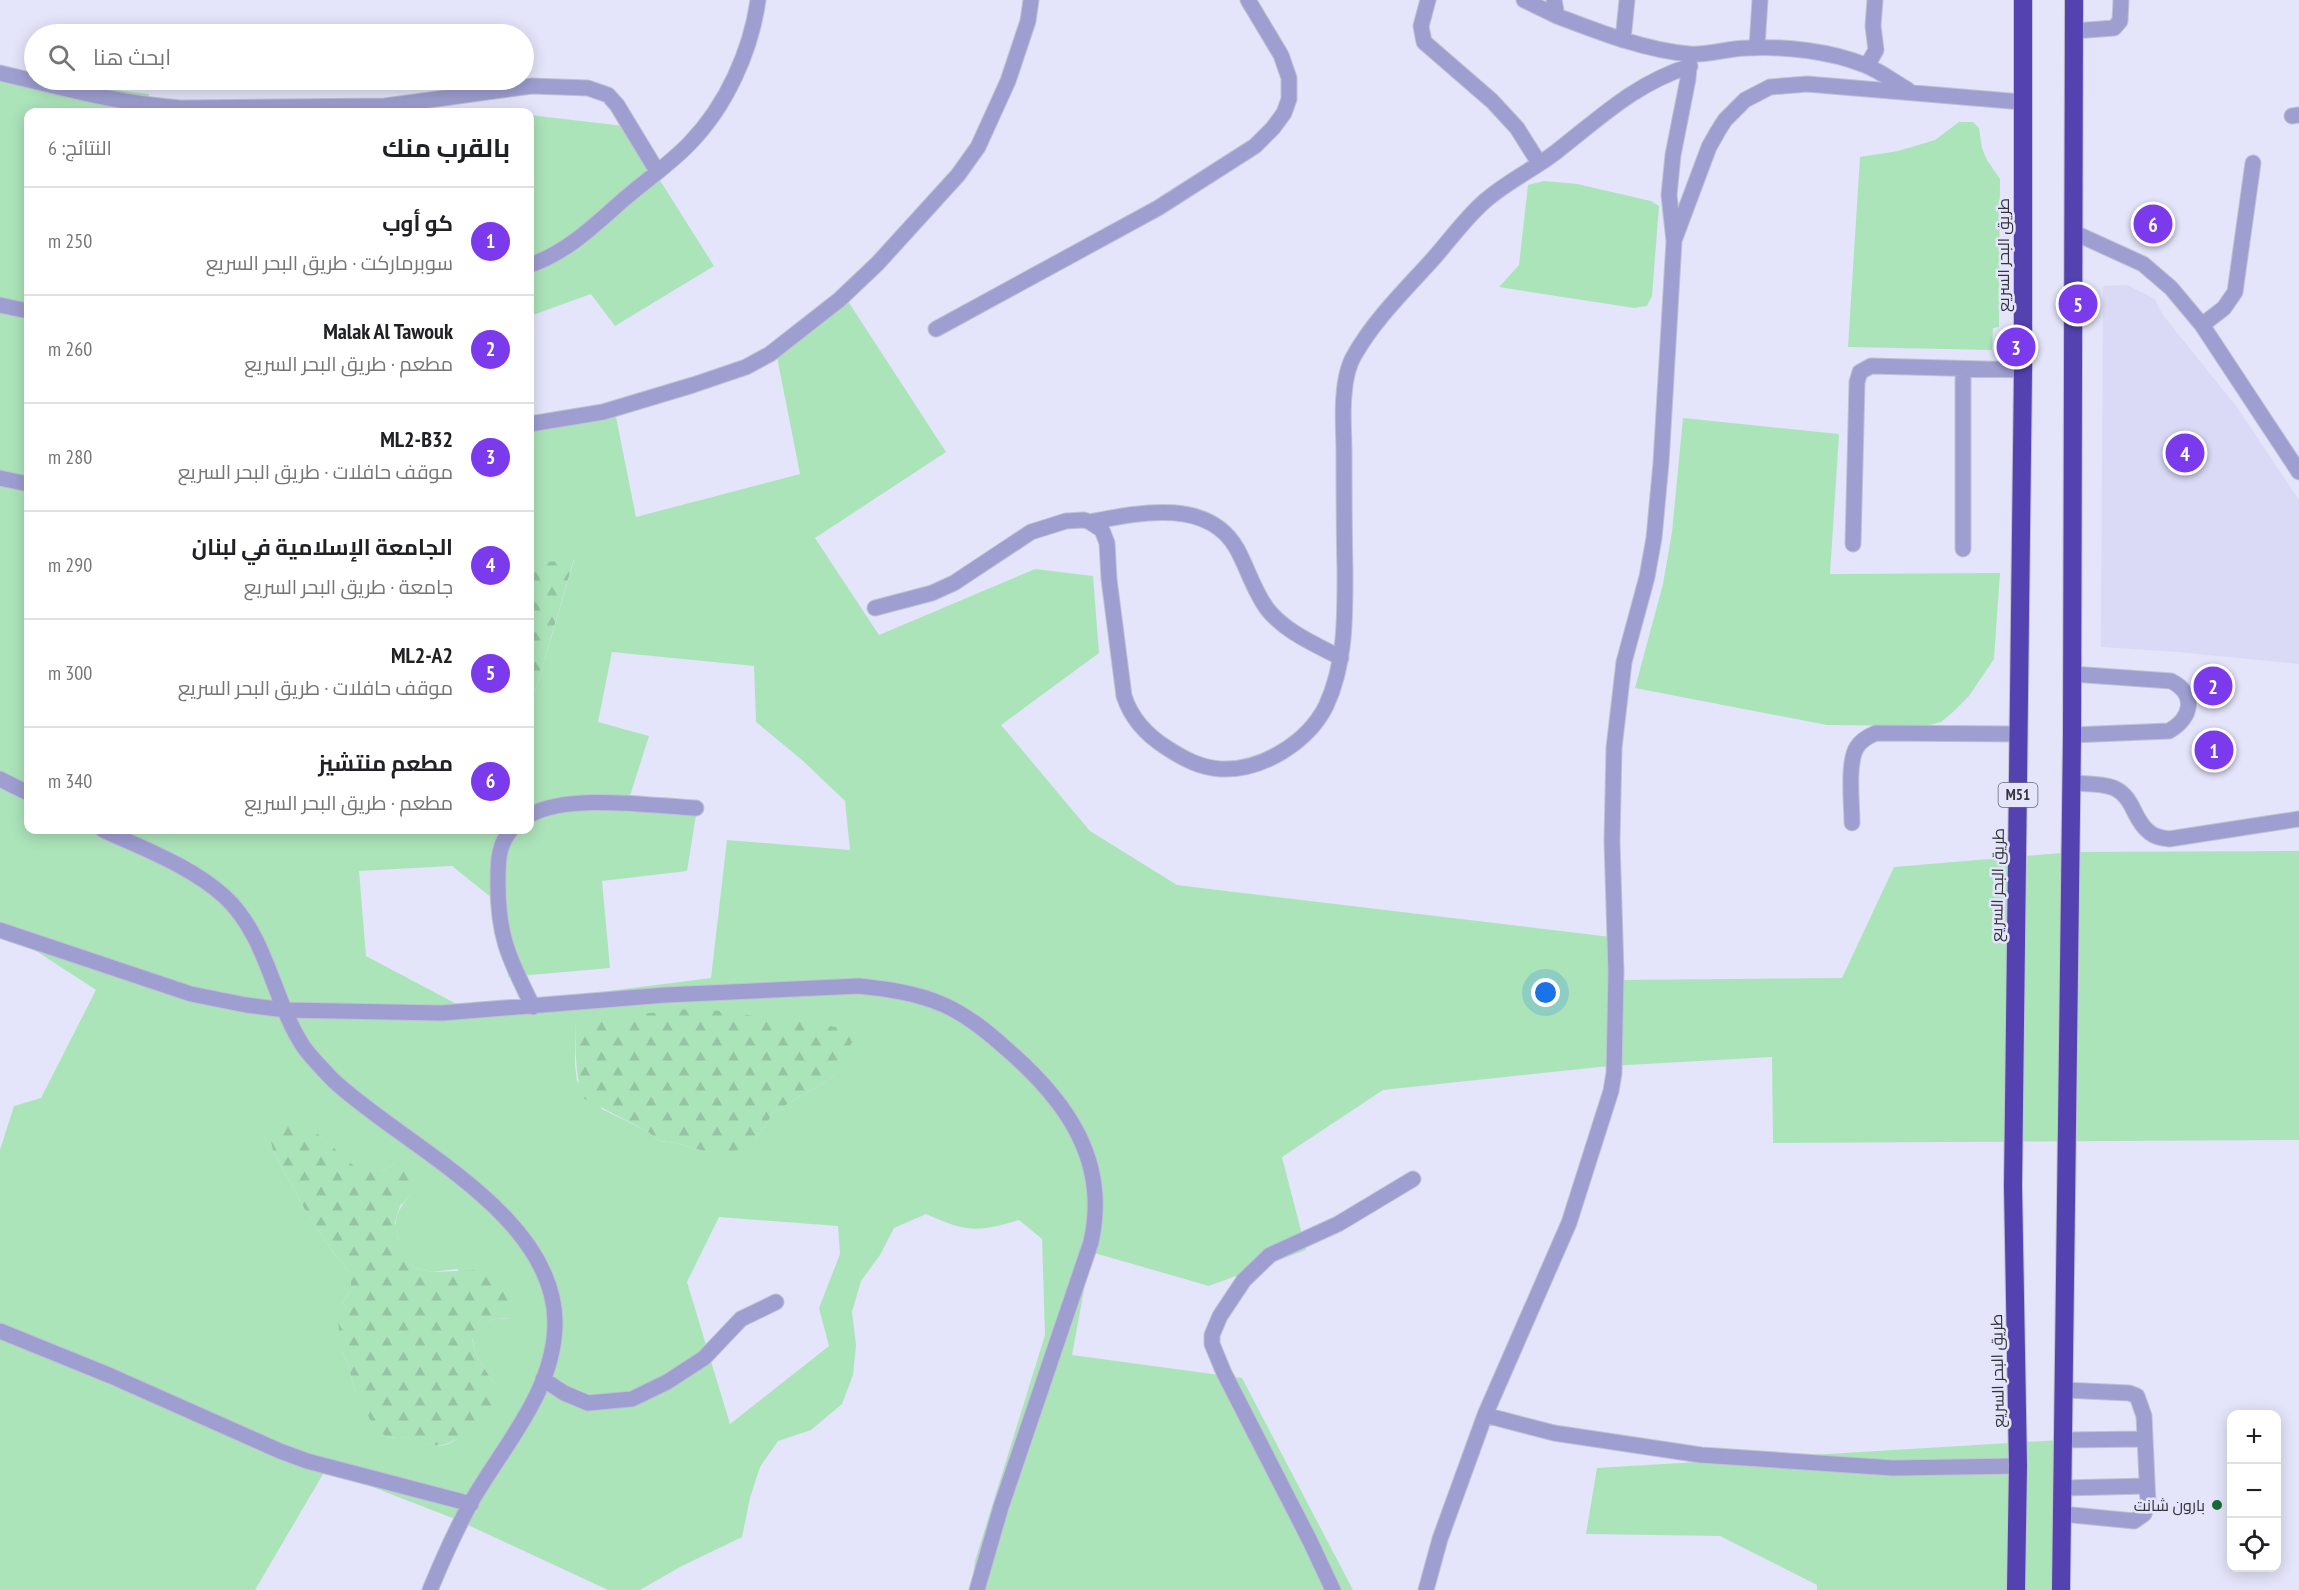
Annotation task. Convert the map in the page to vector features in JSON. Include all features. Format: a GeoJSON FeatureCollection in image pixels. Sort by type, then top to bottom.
{"type":"FeatureCollection","features":[{"type":"Feature","properties":{"kind":"highway","name":"طريق البحر السريع"},"geometry":{"type":"LineString","coordinates":[[2016,1590],[2018,1466],[2013,1186],[2023,370],[2023,0]]}},
{"type":"Feature","properties":{"kind":"highway"},"geometry":{"type":"LineString","coordinates":[[2061,1590],[2072,783],[2074,0]]}},
{"type":"Feature","properties":{"kind":"street"},"geometry":{"type":"LineString","coordinates":[[534,263],[594,227],[688,144],[704,127],[719,106],[744,56],[758,0]]}},
{"type":"Feature","properties":{"kind":"street"},"geometry":{"type":"LineString","coordinates":[[534,423],[603,412],[746,367],[770,354],[839,300],[878,263],[958,175],[978,147],[1008,81],[1028,21],[1031,0]]}},
{"type":"Feature","properties":{"kind":"street"},"geometry":{"type":"LineString","coordinates":[[936,329],[1158,208],[1255,146],[1273,128],[1284,113],[1290,88],[1289,78],[1281,55],[1248,0]]}},
{"type":"Feature","properties":{"kind":"street"},"geometry":{"type":"LineString","coordinates":[[1428,0],[1420,26],[1424,42],[1492,101],[1517,128],[1539,163]]}},
{"type":"Feature","properties":{"kind":"street"},"geometry":{"type":"LineString","coordinates":[[1524,0],[1557,16],[1623,40],[1690,60]]}},
{"type":"Feature","properties":{"kind":"street"},"geometry":{"type":"LineString","coordinates":[[1554,0],[1557,16]]}},
{"type":"Feature","properties":{"kind":"street"},"geometry":{"type":"LineString","coordinates":[[1623,40],[1627,0]]}},
{"type":"Feature","properties":{"kind":"street"},"geometry":{"type":"LineString","coordinates":[[1757,47],[1760,0]]}},
{"type":"Feature","properties":{"kind":"street"},"geometry":{"type":"LineString","coordinates":[[1867,66],[1876,50],[1873,26],[1875,0]]}},
{"type":"Feature","properties":{"kind":"street"},"geometry":{"type":"LineString","coordinates":[[2074,31],[2114,28],[2120,21],[2121,0]]}},
{"type":"Feature","properties":{"kind":"street"},"geometry":{"type":"LineString","coordinates":[[874,608],[932,593],[954,584],[1031,532],[1066,521],[1090,522],[1102,530],[1107,543],[1108,579],[1127,704],[1131,713],[1152,738],[1185,759],[1202,766],[1222,769],[1243,767],[1286,749],[1304,736],[1317,721],[1326,705],[1341,657],[1346,630],[1344,395],[1350,365],[1354,355],[1392,304],[1483,202],[1643,86],[1690,60],[1730,48],[1800,50],[1850,60],[1867,66],[1913,93]]}},
{"type":"Feature","properties":{"kind":"street"},"geometry":{"type":"LineString","coordinates":[[1426,1590],[1440,1539],[1485,1415],[1569,1223],[1611,1091],[1614,1073],[1616,972],[1612,841],[1614,748],[1624,662],[1647,577],[1654,538],[1661,463],[1674,241],[1669,195],[1690,60]]}},
{"type":"Feature","properties":{"kind":"street"},"geometry":{"type":"LineString","coordinates":[[0,73],[24,78]]}},
{"type":"Feature","properties":{"kind":"street"},"geometry":{"type":"LineString","coordinates":[[1674,241],[1709,147],[1718,131],[1725,120],[1752,96],[1770,87],[1792,84],[2022,102]]}},
{"type":"Feature","properties":{"kind":"street"},"geometry":{"type":"LineString","coordinates":[[534,86],[588,88],[608,95],[617,105],[657,171]]}},
{"type":"Feature","properties":{"kind":"street"},"geometry":{"type":"LineString","coordinates":[[77,90],[149,106],[181,108],[385,106],[503,90]]}},
{"type":"Feature","properties":{"kind":"street"},"geometry":{"type":"LineString","coordinates":[[2202,325],[2224,308],[2235,292],[2253,163]]}},
{"type":"Feature","properties":{"kind":"street"},"geometry":{"type":"LineString","coordinates":[[2074,233],[2143,264],[2171,288],[2202,325],[2299,471]]}},
{"type":"Feature","properties":{"kind":"street"},"geometry":{"type":"LineString","coordinates":[[0,305],[24,310]]}},
{"type":"Feature","properties":{"kind":"street"},"geometry":{"type":"LineString","coordinates":[[1853,544],[1857,382],[1860,372],[1870,366],[2023,370]]}},
{"type":"Feature","properties":{"kind":"street"},"geometry":{"type":"LineString","coordinates":[[1963,369],[1963,549]]}},
{"type":"Feature","properties":{"kind":"street"},"geometry":{"type":"LineString","coordinates":[[0,478],[24,483]]}},
{"type":"Feature","properties":{"kind":"street"},"geometry":{"type":"LineString","coordinates":[[1090,522],[1140,513],[1160,512],[1193,517],[1210,523],[1229,536],[1238,549],[1259,596],[1273,615],[1286,628],[1341,657]]}},
{"type":"Feature","properties":{"kind":"street"},"geometry":{"type":"LineString","coordinates":[[2072,674],[2171,681],[2182,686],[2188,696],[2186,717],[2180,725],[2169,731],[2072,735]]}},
{"type":"Feature","properties":{"kind":"street"},"geometry":{"type":"LineString","coordinates":[[1852,823],[1853,757],[1857,746],[1865,738],[1876,733],[2019,734]]}},
{"type":"Feature","properties":{"kind":"street"},"geometry":{"type":"LineString","coordinates":[[0,779],[24,791]]}},
{"type":"Feature","properties":{"kind":"street"},"geometry":{"type":"LineString","coordinates":[[2072,783],[2111,786],[2130,800],[2146,830],[2155,836],[2169,840],[2299,819]]}},
{"type":"Feature","properties":{"kind":"street"},"geometry":{"type":"LineString","coordinates":[[534,814],[560,805],[582,803],[696,808]]}},
{"type":"Feature","properties":{"kind":"street"},"geometry":{"type":"LineString","coordinates":[[111,834],[182,868],[225,898],[242,918],[255,939],[304,1046],[335,1081],[495,1206],[527,1245],[544,1275],[553,1304],[554,1336],[543,1379],[525,1417],[471,1504],[430,1590]]}},
{"type":"Feature","properties":{"kind":"street"},"geometry":{"type":"LineString","coordinates":[[508,834],[498,857],[500,923],[506,950],[533,1007]]}},
{"type":"Feature","properties":{"kind":"street"},"geometry":{"type":"LineString","coordinates":[[0,930],[191,994],[286,1010],[442,1013],[763,989],[859,986],[920,996],[963,1014],[991,1034],[1052,1093],[1068,1115],[1081,1139],[1090,1161],[1095,1190],[1095,1223],[1091,1242],[1001,1507],[977,1590]]}},
{"type":"Feature","properties":{"kind":"street"},"geometry":{"type":"LineString","coordinates":[[1333,1590],[1224,1373],[1212,1344],[1212,1335],[1220,1316],[1244,1280],[1270,1255],[1338,1224],[1413,1179]]}},
{"type":"Feature","properties":{"kind":"street"},"geometry":{"type":"LineString","coordinates":[[543,1379],[588,1403],[632,1399],[667,1382],[704,1358],[741,1319],[776,1302]]}},
{"type":"Feature","properties":{"kind":"street"},"geometry":{"type":"LineString","coordinates":[[0,1331],[121,1380],[307,1461],[471,1504]]}},
{"type":"Feature","properties":{"kind":"street"},"geometry":{"type":"LineString","coordinates":[[2062,1514],[2134,1521],[2144,1514],[2148,1503],[2144,1416],[2137,1396],[2129,1393],[2064,1390]]}},
{"type":"Feature","properties":{"kind":"street"},"geometry":{"type":"LineString","coordinates":[[1485,1415],[1554,1433],[1701,1455],[1893,1468],[2018,1466]]}},
{"type":"Feature","properties":{"kind":"street"},"geometry":{"type":"LineString","coordinates":[[2063,1440],[2145,1439]]}},
{"type":"Feature","properties":{"kind":"street"},"geometry":{"type":"LineString","coordinates":[[2063,1488],[2147,1486]]}},
{"type":"Feature","properties":{"kind":"shaded area"},"geometry":{"type":"Polygon","coordinates":[[[2127,285],[2155,299],[2162,314],[2236,406],[2299,500],[2299,664],[2101,647],[2103,286],[2127,285]]]}},
{"type":"Feature","properties":{"kind":"green space"},"geometry":{"type":"Polygon","coordinates":[[[0,75],[24,78],[24,90],[118,90],[149,94],[149,108],[24,108],[24,834],[534,834],[534,695],[574,560],[534,564],[534,426],[615,412],[636,517],[800,474],[775,347],[842,292],[946,452],[815,538],[879,635],[1035,569],[1093,576],[1099,653],[1001,725],[1090,831],[1177,885],[1611,937],[1621,980],[1842,978],[1894,867],[2073,852],[2299,851],[2299,1140],[1773,1143],[1772,1057],[1609,1066],[1383,1090],[1282,1157],[1306,1250],[1209,1286],[1091,1252],[1072,1355],[1242,1378],[1353,1590],[971,1590],[975,1561],[1045,1335],[1042,1239],[1019,1220],[982,1229],[972,1229],[926,1214],[894,1228],[880,1255],[861,1281],[852,1312],[856,1345],[853,1375],[842,1404],[811,1430],[778,1441],[760,1467],[750,1498],[742,1537],[680,1567],[640,1590],[608,1590],[455,1519],[326,1469],[255,1590],[0,1590],[0,1150],[14,1106],[41,1098],[96,990],[27,945],[0,935],[0,75]],[[612,652],[598,722],[649,736],[629,799],[697,809],[687,871],[602,881],[610,968],[508,977],[502,906],[452,866],[359,871],[366,956],[466,1009],[711,978],[727,840],[850,850],[845,801],[802,760],[756,722],[754,666],[612,652]],[[576,1021],[577,1081],[602,1109],[647,1131],[659,1141],[676,1143],[707,1152],[755,1140],[774,1112],[835,1076],[576,1021]],[[310,1127],[273,1150],[304,1208],[332,1251],[351,1274],[351,1290],[341,1305],[341,1350],[348,1364],[355,1391],[388,1438],[406,1437],[433,1445],[444,1445],[462,1434],[470,1424],[493,1382],[476,1355],[472,1338],[488,1322],[511,1319],[457,1269],[432,1272],[414,1268],[396,1230],[398,1213],[412,1193],[395,1164],[380,1172],[361,1173],[310,1127]],[[719,1217],[687,1282],[730,1424],[829,1346],[819,1308],[840,1254],[838,1226],[719,1217]]]}},
{"type":"Feature","properties":{"kind":"green space"},"geometry":{"type":"Polygon","coordinates":[[[534,115],[632,127],[661,182],[714,266],[615,326],[591,294],[534,315],[534,115]]]}},
{"type":"Feature","properties":{"kind":"green space"},"geometry":{"type":"Polygon","coordinates":[[[1959,122],[1973,122],[1979,128],[1982,148],[2000,179],[1999,327],[1993,328],[1992,350],[1848,347],[1860,157],[1898,151],[1935,140],[1959,122]]]}},
{"type":"Feature","properties":{"kind":"green space"},"geometry":{"type":"Polygon","coordinates":[[[1544,181],[1577,184],[1651,201],[1659,206],[1652,296],[1647,306],[1634,308],[1499,287],[1519,265],[1528,185],[1544,181]]]}},
{"type":"Feature","properties":{"kind":"green space"},"geometry":{"type":"Polygon","coordinates":[[[1683,418],[1839,434],[1830,574],[2000,573],[1994,659],[1969,696],[1953,712],[1941,722],[1926,726],[1827,725],[1635,688],[1663,584],[1672,532],[1683,418]]]}},
{"type":"Feature","properties":{"kind":"green space"},"geometry":{"type":"Polygon","coordinates":[[[574,559],[534,695],[534,564],[574,559]]]}},
{"type":"Feature","properties":{"kind":"green space"},"geometry":{"type":"Polygon","coordinates":[[[697,1008],[858,1030],[835,1076],[774,1112],[755,1140],[739,1150],[724,1153],[707,1152],[676,1143],[659,1141],[647,1131],[583,1098],[577,1069],[576,1021],[697,1008]]]}},
{"type":"Feature","properties":{"kind":"green space"},"geometry":{"type":"Polygon","coordinates":[[[296,1120],[310,1127],[361,1172],[380,1172],[395,1164],[412,1165],[422,1175],[412,1193],[400,1206],[395,1222],[398,1238],[414,1268],[432,1272],[481,1270],[506,1285],[512,1319],[498,1319],[489,1322],[472,1339],[476,1355],[493,1382],[497,1397],[493,1412],[473,1428],[448,1443],[433,1445],[406,1438],[388,1438],[374,1427],[355,1391],[348,1364],[341,1350],[338,1320],[341,1305],[351,1290],[351,1274],[332,1251],[304,1208],[273,1150],[269,1133],[280,1122],[296,1120]]]}},
{"type":"Feature","properties":{"kind":"green space"},"geometry":{"type":"Polygon","coordinates":[[[2060,1440],[2063,1590],[1817,1590],[1817,1585],[1720,1536],[1586,1534],[1597,1468],[2060,1440]]]}},
{"type":"Feature","properties":{"kind":"place","name":"مطعم منتشيز"},"geometry":{"type":"Point","coordinates":[2153,224]}},
{"type":"Feature","properties":{"kind":"place","name":"ML2-A2"},"geometry":{"type":"Point","coordinates":[2078,304]}},
{"type":"Feature","properties":{"kind":"place","name":"ML2-B32"},"geometry":{"type":"Point","coordinates":[2016,347]}},
{"type":"Feature","properties":{"kind":"place","name":"الجامعة الإسلامية في لبنان"},"geometry":{"type":"Point","coordinates":[2185,453]}},
{"type":"Feature","properties":{"kind":"place","name":"Malak Al Tawouk"},"geometry":{"type":"Point","coordinates":[2213,686]}},
{"type":"Feature","properties":{"kind":"place","name":"كو أوب"},"geometry":{"type":"Point","coordinates":[2214,750]}},
{"type":"Feature","properties":{"kind":"place","name":"بارون شانت"},"geometry":{"type":"Point","coordinates":[2217,1505]}}]}
